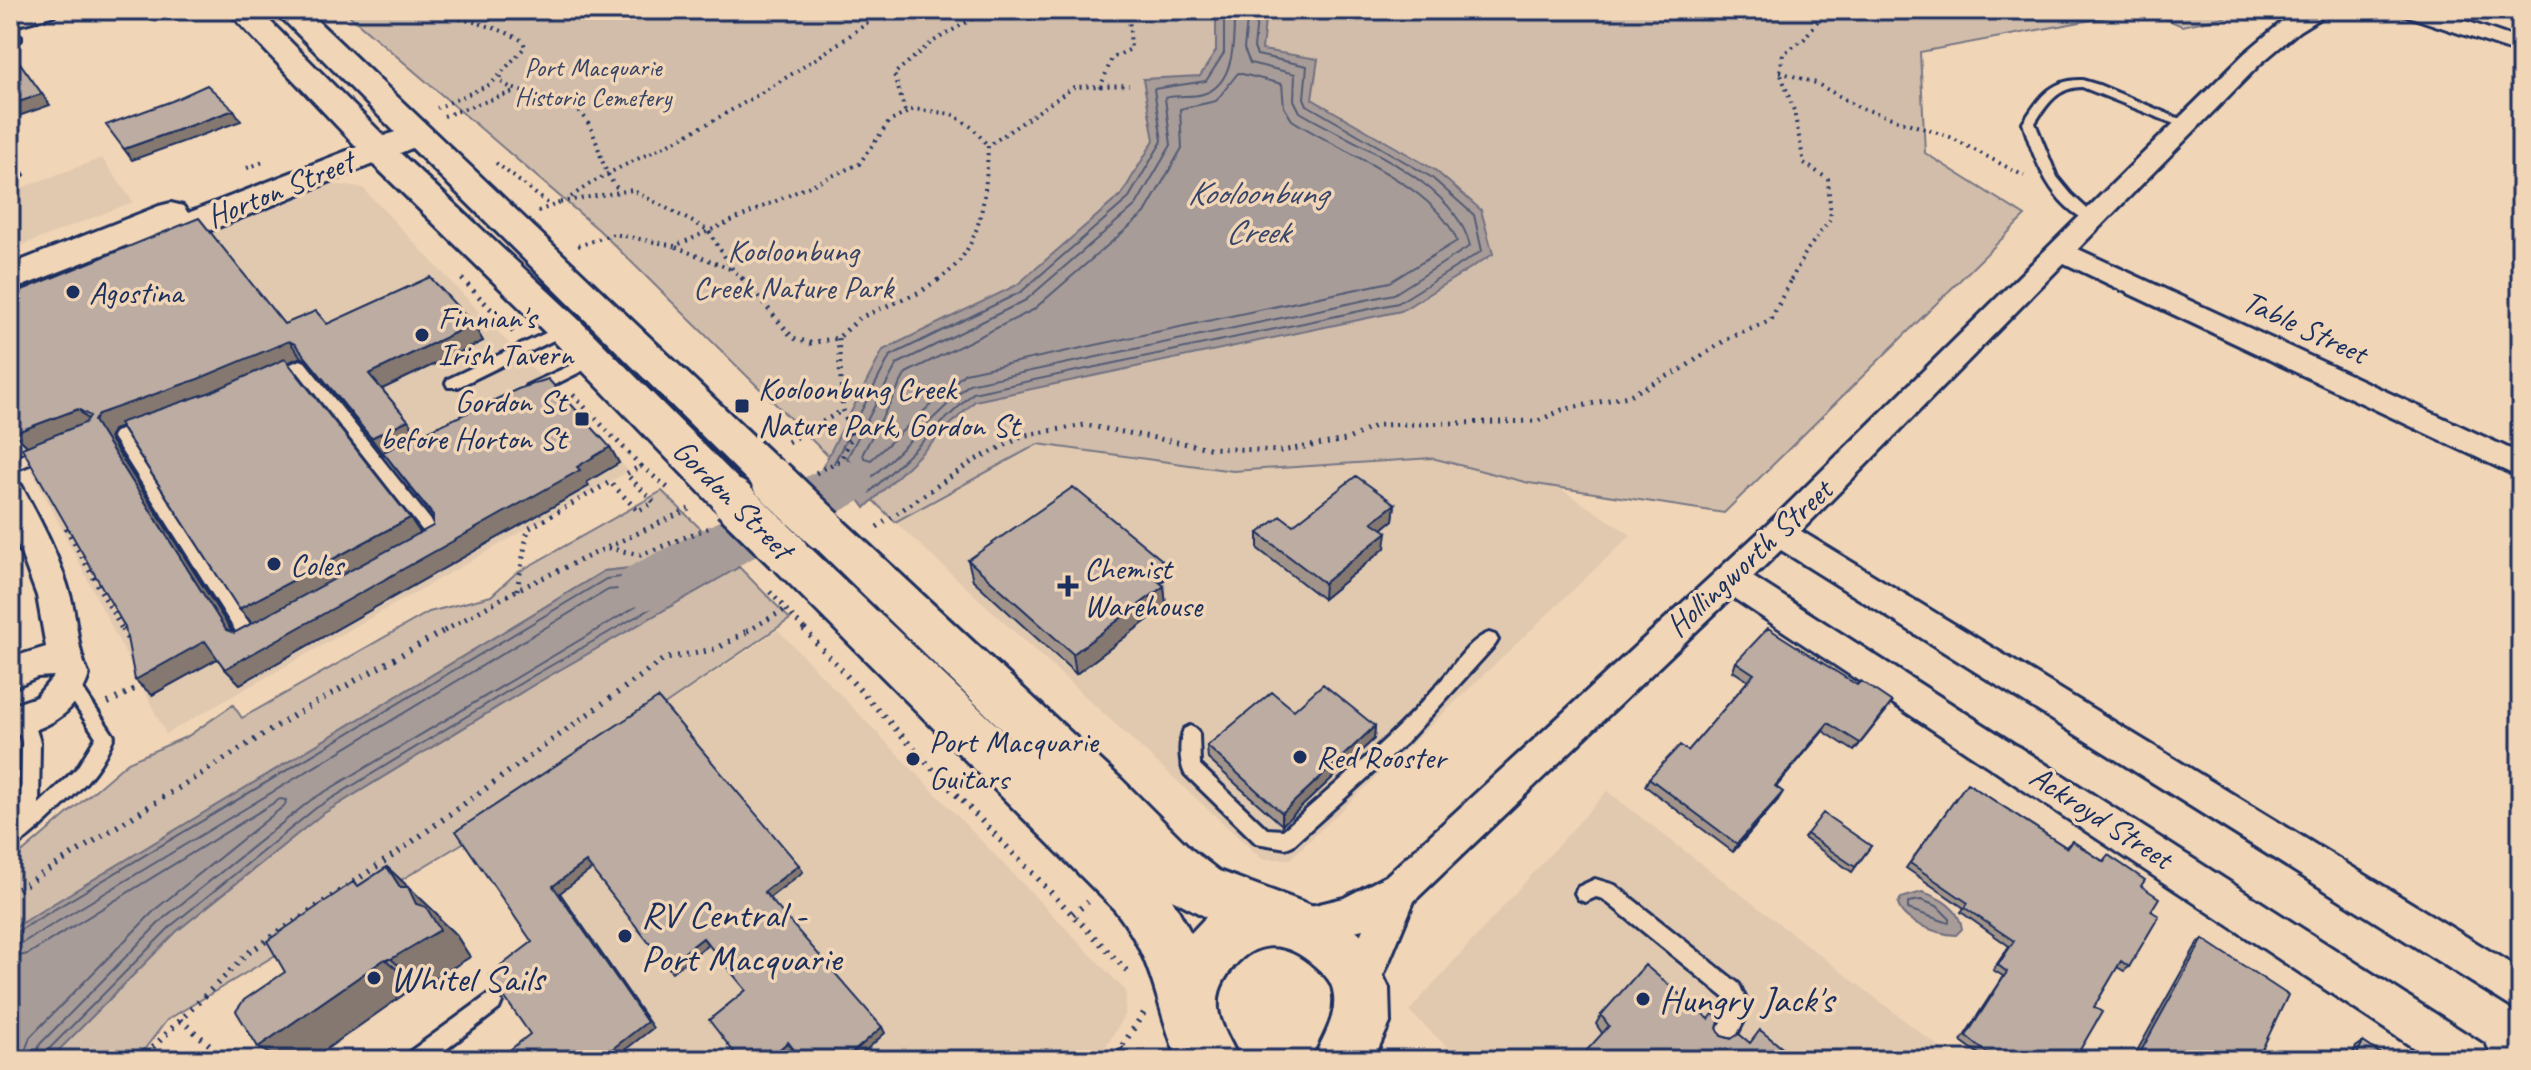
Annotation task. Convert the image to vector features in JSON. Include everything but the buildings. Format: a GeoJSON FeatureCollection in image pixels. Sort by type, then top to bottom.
{"type":"FeatureCollection","features":[{"type":"Feature","properties":{"kind":"main road","name":"Gordon Street"},"geometry":{"type":"LineString","coordinates":[[242,10],[733,500],[1134,892],[1160,922],[1176,956],[1182,1031]]}},
{"type":"Feature","properties":{"kind":"main road","name":"Gordon Street"},"geometry":{"type":"LineString","coordinates":[[289,10],[426,120],[508,225],[780,460],[793,558],[1104,796],[1173,867],[1200,889],[1332,940],[1344,953],[1361,1030]]}},
{"type":"Feature","properties":{"kind":"main road","name":"Horton Street"},"geometry":{"type":"LineString","coordinates":[[10,300],[426,120]]}},
{"type":"Feature","properties":{"kind":"main road"},"geometry":{"type":"LineString","coordinates":[[10,279],[373,143]]}},
{"type":"Feature","properties":{"kind":"main road"},"geometry":{"type":"LineString","coordinates":[[1182,1031],[1191,985],[1211,947],[1235,929],[1288,922]]}},
{"type":"Feature","properties":{"kind":"street"},"geometry":{"type":"LineString","coordinates":[[18,25],[47,10]]}},
{"type":"Feature","properties":{"kind":"street","name":"Hollingworth Street"},"geometry":{"type":"LineString","coordinates":[[1288,922],[1349,916],[1400,889],[1779,533],[2091,218],[2278,36],[2322,10]]}},
{"type":"Feature","properties":{"kind":"street"},"geometry":{"type":"LineString","coordinates":[[2413,10],[2521,47]]}},
{"type":"Feature","properties":{"kind":"street","name":"Table Street"},"geometry":{"type":"LineString","coordinates":[[2059,250],[2521,467]]}},
{"type":"Feature","properties":{"kind":"street"},"geometry":{"type":"LineString","coordinates":[[10,493],[51,583],[63,632],[67,673],[53,704],[14,721]]}},
{"type":"Feature","properties":{"kind":"street"},"geometry":{"type":"LineString","coordinates":[[1779,533],[2521,993]]}},
{"type":"Feature","properties":{"kind":"street","name":"Ackroyd Street"},"geometry":{"type":"LineString","coordinates":[[1730,579],[1935,709],[2469,1060]]}},
{"type":"Feature","properties":{"kind":"street"},"geometry":{"type":"LineString","coordinates":[[10,675],[42,661],[67,673]]}},
{"type":"Feature","properties":{"kind":"street","name":"Hollingworth Street"},"geometry":{"type":"LineString","coordinates":[[1361,1030],[1400,889]]}},
{"type":"Feature","properties":{"kind":"lane"},"geometry":{"type":"LineString","coordinates":[[2091,218],[2061,195],[2043,166],[2029,123],[2056,88],[2074,82],[2095,84],[2137,106],[2186,124]]}},
{"type":"Feature","properties":{"kind":"lane"},"geometry":{"type":"LineString","coordinates":[[453,383],[565,329]]}},
{"type":"Feature","properties":{"kind":"lane"},"geometry":{"type":"LineString","coordinates":[[521,395],[595,359]]}},
{"type":"Feature","properties":{"kind":"lane"},"geometry":{"type":"LineString","coordinates":[[300,365],[384,463],[436,537],[250,639],[120,436],[218,402],[300,365]]}},
{"type":"Feature","properties":{"kind":"lane"},"geometry":{"type":"LineString","coordinates":[[10,466],[67,443]]}},
{"type":"Feature","properties":{"kind":"lane"},"geometry":{"type":"LineString","coordinates":[[1190,734],[1191,768],[1263,837],[1286,839],[1393,742],[1436,699],[1462,663],[1489,640]]}},
{"type":"Feature","properties":{"kind":"lane"},"geometry":{"type":"LineString","coordinates":[[10,840],[88,769],[101,751],[105,736],[67,673]]}},
{"type":"Feature","properties":{"kind":"lane"},"geometry":{"type":"LineString","coordinates":[[14,721],[31,742],[29,825]]}},
{"type":"Feature","properties":{"kind":"lane"},"geometry":{"type":"LineString","coordinates":[[1585,893],[1595,888],[1608,891],[1732,991],[1739,1009],[1737,1020],[1723,1036]]}},
{"type":"Feature","properties":{"kind":"lane"},"geometry":{"type":"LineString","coordinates":[[415,1060],[492,1002]]}},
{"type":"Feature","properties":{"kind":"path"},"geometry":{"type":"LineString","coordinates":[[508,225],[585,190],[604,173],[671,143],[806,68],[870,21],[874,10]]}},
{"type":"Feature","properties":{"kind":"path"},"geometry":{"type":"LineString","coordinates":[[905,111],[894,74],[932,42],[988,10]]}},
{"type":"Feature","properties":{"kind":"path"},"geometry":{"type":"LineString","coordinates":[[1100,88],[1112,58],[1131,49],[1129,15],[1133,10]]}},
{"type":"Feature","properties":{"kind":"path"},"geometry":{"type":"LineString","coordinates":[[877,527],[975,460],[1026,435],[1085,425],[1194,446],[1281,451],[1346,440],[1377,425],[1538,421],[1562,410],[1628,396],[1682,369],[1727,339],[1771,320],[1807,250],[1831,219],[1828,179],[1804,163],[1794,109],[1780,72],[1783,54],[1804,39],[1826,10]]}},
{"type":"Feature","properties":{"kind":"path"},"geometry":{"type":"LineString","coordinates":[[324,14],[407,12],[517,36],[525,47],[508,61],[501,75],[483,89],[426,120]]}},
{"type":"Feature","properties":{"kind":"path"},"geometry":{"type":"LineString","coordinates":[[1780,72],[1816,83],[1858,107],[1950,137],[2061,195]]}},
{"type":"Feature","properties":{"kind":"path"},"geometry":{"type":"LineString","coordinates":[[501,75],[504,85],[553,96],[579,111],[586,120],[604,173],[620,190]]}},
{"type":"Feature","properties":{"kind":"path"},"geometry":{"type":"LineString","coordinates":[[988,146],[1074,87],[1129,85]]}},
{"type":"Feature","properties":{"kind":"path"},"geometry":{"type":"LineString","coordinates":[[426,120],[485,99],[521,91]]}},
{"type":"Feature","properties":{"kind":"path"},"geometry":{"type":"LineString","coordinates":[[560,202],[632,190],[708,230],[733,270],[793,338],[810,343],[838,338],[861,317],[920,292],[949,273],[971,246],[986,196],[988,146],[981,132],[960,118],[934,110],[905,111],[871,143],[859,164],[708,230],[675,246]]}},
{"type":"Feature","properties":{"kind":"path"},"geometry":{"type":"LineString","coordinates":[[576,246],[614,234],[675,246],[733,270]]}},
{"type":"Feature","properties":{"kind":"path"},"geometry":{"type":"LineString","coordinates":[[458,275],[527,347]]}},
{"type":"Feature","properties":{"kind":"path"},"geometry":{"type":"LineString","coordinates":[[838,338],[843,410],[852,435]]}},
{"type":"Feature","properties":{"kind":"path"},"geometry":{"type":"LineString","coordinates":[[517,590],[528,529],[610,482],[638,511],[654,502],[626,474],[641,466],[557,378]]}},
{"type":"Feature","properties":{"kind":"path"},"geometry":{"type":"LineString","coordinates":[[780,460],[843,410]]}},
{"type":"Feature","properties":{"kind":"path"},"geometry":{"type":"LineString","coordinates":[[10,430],[15,439]]}},
{"type":"Feature","properties":{"kind":"path"},"geometry":{"type":"LineString","coordinates":[[10,894],[296,714],[517,590],[689,509]]}},
{"type":"Feature","properties":{"kind":"path"},"geometry":{"type":"LineString","coordinates":[[64,524],[133,647]]}},
{"type":"Feature","properties":{"kind":"path"},"geometry":{"type":"LineString","coordinates":[[786,609],[793,558]]}},
{"type":"Feature","properties":{"kind":"path"},"geometry":{"type":"LineString","coordinates":[[786,609],[947,785],[1135,980]]}},
{"type":"Feature","properties":{"kind":"path"},"geometry":{"type":"LineString","coordinates":[[140,1060],[248,953],[398,852],[664,659],[716,649],[786,609]]}},
{"type":"Feature","properties":{"kind":"path"},"geometry":{"type":"LineString","coordinates":[[119,698],[142,685],[139,672]]}},
{"type":"Feature","properties":{"kind":"path"},"geometry":{"type":"LineString","coordinates":[[1113,1060],[1145,1011],[1182,1031]]}},
{"type":"Feature","properties":{"kind":"path"},"geometry":{"type":"LineString","coordinates":[[180,1020],[210,1045],[221,1060]]}},
{"type":"Feature","properties":{"kind":"path"},"geometry":{"type":"LineString","coordinates":[[1121,1048],[1132,1059]]}},
{"type":"Feature","properties":{"kind":"shaded area"},"geometry":{"type":"Polygon","coordinates":[[[102,158],[133,202],[10,250],[10,192],[102,158]]]}},
{"type":"Feature","properties":{"kind":"shaded area"},"geometry":{"type":"Polygon","coordinates":[[[330,184],[363,188],[629,471],[166,734],[10,427],[10,315],[330,184]]]}},
{"type":"Feature","properties":{"kind":"shaded area"},"geometry":{"type":"Polygon","coordinates":[[[1037,444],[1233,471],[1432,458],[1558,487],[1631,535],[1290,859],[1262,859],[895,522],[1037,444]]]}},
{"type":"Feature","properties":{"kind":"shaded area"},"geometry":{"type":"Polygon","coordinates":[[[778,630],[1126,991],[1125,1015],[1098,1060],[615,1060],[463,843],[778,630]]]}},
{"type":"Feature","properties":{"kind":"shaded area"},"geometry":{"type":"Polygon","coordinates":[[[1607,791],[1956,1060],[1461,1060],[1409,1011],[1607,791]]]}},
{"type":"Feature","properties":{"kind":"green space"},"geometry":{"type":"Polygon","coordinates":[[[343,10],[2145,10],[1920,52],[1925,153],[2025,216],[1724,513],[1529,483],[1432,458],[1233,471],[1038,444],[895,522],[599,230],[343,10]]]}},
{"type":"Feature","properties":{"kind":"green space"},"geometry":{"type":"Polygon","coordinates":[[[2146,10],[2256,10],[2182,26],[2146,10]]]}},
{"type":"Feature","properties":{"kind":"green space"},"geometry":{"type":"Polygon","coordinates":[[[662,491],[707,535],[658,565],[604,571],[10,930],[10,863],[128,762],[188,736],[233,705],[242,718],[429,612],[491,596],[515,574],[662,491]]]}},
{"type":"Feature","properties":{"kind":"green space"},"geometry":{"type":"Polygon","coordinates":[[[739,567],[790,619],[463,843],[167,1020],[136,1060],[49,1060],[177,931],[321,815],[535,684],[739,567]]]}},
{"type":"Feature","properties":{"kind":"water","name":"Kooloonbung Creek"},"geometry":{"type":"Polygon","coordinates":[[[1216,10],[1266,10],[1262,50],[1318,59],[1312,99],[1435,170],[1481,210],[1493,254],[1401,311],[975,401],[865,508],[846,482],[822,468],[883,350],[1017,285],[1122,194],[1154,140],[1143,79],[1200,76],[1216,51],[1216,10]]]}},
{"type":"Feature","properties":{"kind":"water"},"geometry":{"type":"Polygon","coordinates":[[[707,535],[739,567],[535,684],[321,815],[177,931],[49,1060],[10,1060],[10,930],[604,571],[658,565],[707,535]]]}},
{"type":"Feature","properties":{"kind":"water"},"geometry":{"type":"Polygon","coordinates":[[[1922,892],[1936,897],[1957,915],[1962,929],[1956,935],[1921,926],[1901,910],[1898,903],[1901,898],[1922,892]]]}},
{"type":"Feature","properties":{"kind":"waterway"},"geometry":{"type":"LineString","coordinates":[[647,586],[846,482]]}},
{"type":"Feature","properties":{"kind":"place","name":"Agostina"},"geometry":{"type":"Point","coordinates":[73,292]}},
{"type":"Feature","properties":{"kind":"place","name":"Finnian's Irish Tavern"},"geometry":{"type":"Point","coordinates":[422,335]}},
{"type":"Feature","properties":{"kind":"place","name":"Kooloonbung Creek Nature Park, Gordon St"},"geometry":{"type":"Point","coordinates":[742,406]}},
{"type":"Feature","properties":{"kind":"place","name":"Gordon St before Horton St"},"geometry":{"type":"Point","coordinates":[582,419]}},
{"type":"Feature","properties":{"kind":"place","name":"Coles"},"geometry":{"type":"Point","coordinates":[274,564]}},
{"type":"Feature","properties":{"kind":"place","name":"Chemist Warehouse"},"geometry":{"type":"Point","coordinates":[1068,586]}},
{"type":"Feature","properties":{"kind":"place","name":"Red Rooster"},"geometry":{"type":"Point","coordinates":[1300,757]}},
{"type":"Feature","properties":{"kind":"place","name":"Port Macquarie Guitars"},"geometry":{"type":"Point","coordinates":[913,759]}},
{"type":"Feature","properties":{"kind":"place","name":"RV Central - Port Macquarie"},"geometry":{"type":"Point","coordinates":[625,936]}},
{"type":"Feature","properties":{"kind":"place","name":"Whitel Sails"},"geometry":{"type":"Point","coordinates":[374,978]}},
{"type":"Feature","properties":{"kind":"place","name":"Hungry Jack's"},"geometry":{"type":"Point","coordinates":[1643,999]}},
{"type":"Feature","properties":{"kind":"park label","name":"Port Macquarie Historic Cemetery"},"geometry":{"type":"Point","coordinates":[593,82]}},
{"type":"Feature","properties":{"kind":"park label","name":"Kooloonbung Creek Nature Park"},"geometry":{"type":"Point","coordinates":[793,268]}}]}
